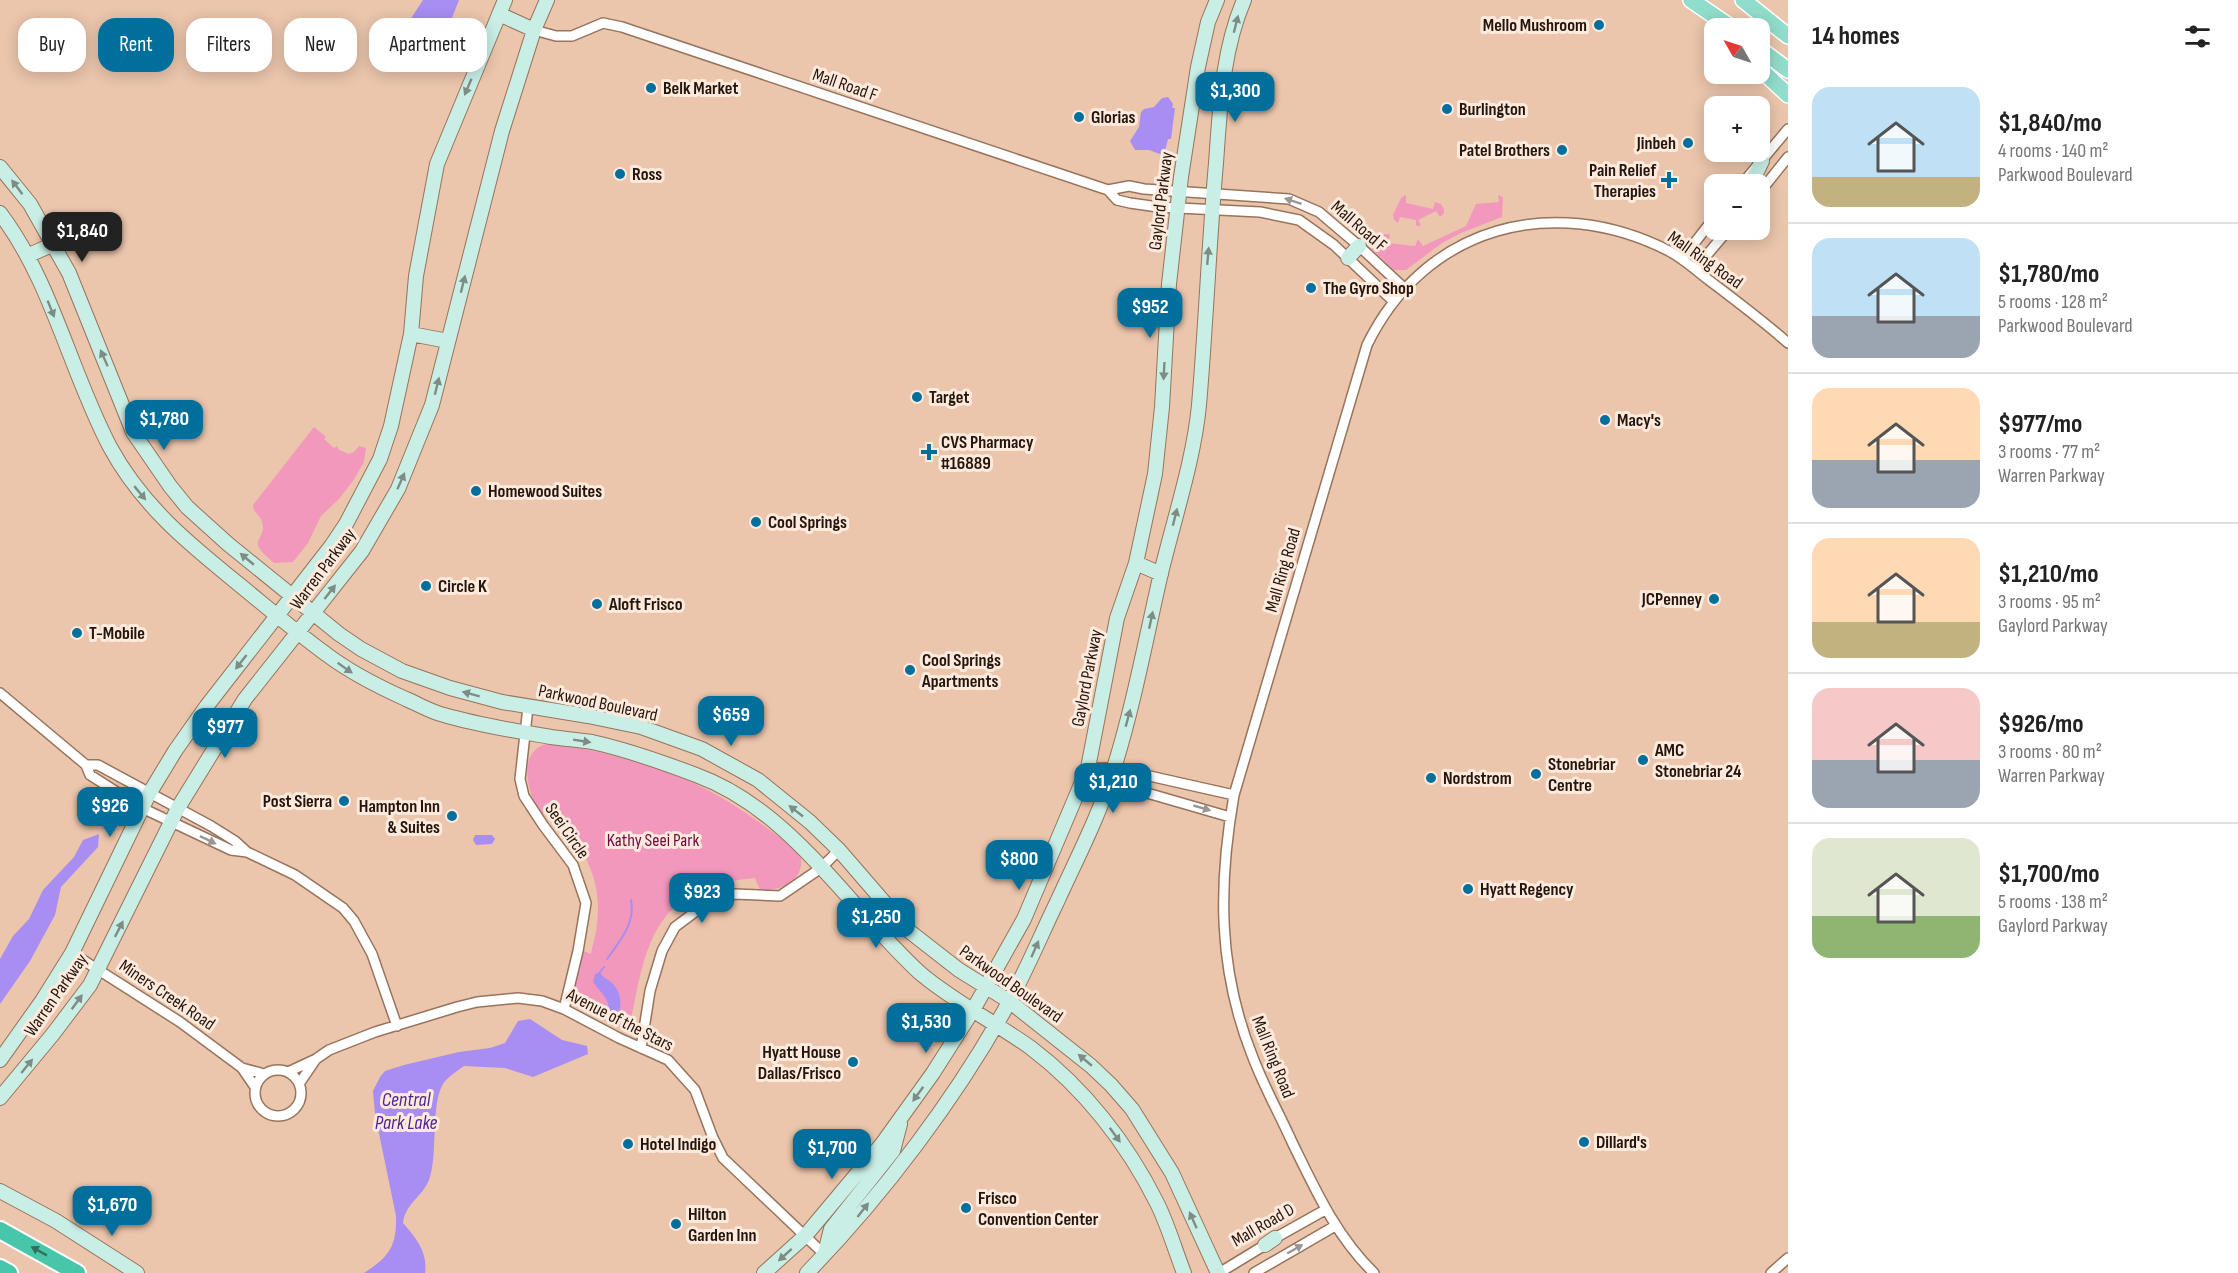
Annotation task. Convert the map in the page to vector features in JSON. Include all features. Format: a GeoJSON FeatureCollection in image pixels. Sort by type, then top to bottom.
{"type":"FeatureCollection","features":[{"type":"Feature","properties":{"kind":"highway"},"geometry":{"type":"LineString","coordinates":[[0,1230],[77,1273]]}},
{"type":"Feature","properties":{"kind":"highway"},"geometry":{"type":"LineString","coordinates":[[0,1268],[9,1273]]}},
{"type":"Feature","properties":{"kind":"main road","name":"Warren Parkway"},"geometry":{"type":"LineString","coordinates":[[0,1060],[42,1001],[72,953],[149,794],[190,728],[278,616],[346,524],[380,459],[398,403],[411,334],[416,276],[437,164],[505,0]]}},
{"type":"Feature","properties":{"kind":"main road","name":"Warren Parkway"},"geometry":{"type":"LineString","coordinates":[[0,1098],[78,1002],[99,970],[178,808],[248,695],[362,551],[398,489],[426,422],[502,131],[534,30],[547,0]]}},
{"type":"Feature","properties":{"kind":"main road","name":"Gaylord Parkway"},"geometry":{"type":"LineString","coordinates":[[764,1273],[805,1236],[860,1171],[903,1114],[973,1010],[1024,919],[1088,768],[1117,618],[1136,563],[1155,474],[1162,407],[1169,284],[1179,191],[1198,67],[1208,22],[1217,0]]}},
{"type":"Feature","properties":{"kind":"main road"},"geometry":{"type":"LineString","coordinates":[[807,1273],[857,1218],[931,1125],[996,1025],[1083,848],[1112,775],[1185,479],[1199,409],[1221,94],[1228,55],[1244,0]]}},
{"type":"Feature","properties":{"kind":"main road"},"geometry":{"type":"LineString","coordinates":[[1689,0],[1706,18]]}},
{"type":"Feature","properties":{"kind":"main road"},"geometry":{"type":"LineString","coordinates":[[1689,0],[1717,18]]}},
{"type":"Feature","properties":{"kind":"main road"},"geometry":{"type":"LineString","coordinates":[[1743,0],[1788,36]]}},
{"type":"Feature","properties":{"kind":"main road"},"geometry":{"type":"LineString","coordinates":[[1751,0],[1788,24]]}},
{"type":"Feature","properties":{"kind":"main road"},"geometry":{"type":"LineString","coordinates":[[499,14],[534,30]]}},
{"type":"Feature","properties":{"kind":"main road"},"geometry":{"type":"LineString","coordinates":[[1770,56],[1788,70]]}},
{"type":"Feature","properties":{"kind":"main road"},"geometry":{"type":"LineString","coordinates":[[1770,78],[1788,95]]}},
{"type":"Feature","properties":{"kind":"main road","name":"Parkwood Boulevard"},"geometry":{"type":"LineString","coordinates":[[0,167],[30,204],[54,244],[82,303],[133,432],[187,507],[292,597],[361,649],[402,670],[450,688],[528,707],[614,721],[674,738],[702,749],[758,780],[810,822],[839,850],[909,931],[959,970],[1009,1001],[1091,1066],[1132,1109],[1172,1173],[1218,1273]]}},
{"type":"Feature","properties":{"kind":"main road"},"geometry":{"type":"LineString","coordinates":[[0,213],[29,255],[109,444],[132,483],[156,512],[199,551],[298,633],[352,673],[442,715],[524,732],[588,741],[630,752],[702,777],[754,806],[781,826],[921,973],[1032,1048],[1067,1079],[1100,1115],[1130,1155],[1159,1206],[1184,1273]]}},
{"type":"Feature","properties":{"kind":"main road"},"geometry":{"type":"LineString","coordinates":[[29,255],[54,244]]}},
{"type":"Feature","properties":{"kind":"main road"},"geometry":{"type":"LineString","coordinates":[[1348,258],[1359,246]]}},
{"type":"Feature","properties":{"kind":"main road"},"geometry":{"type":"LineString","coordinates":[[411,334],[448,341]]}},
{"type":"Feature","properties":{"kind":"main road"},"geometry":{"type":"LineString","coordinates":[[109,444],[133,432]]}},
{"type":"Feature","properties":{"kind":"main road"},"geometry":{"type":"LineString","coordinates":[[1136,563],[1161,574]]}},
{"type":"Feature","properties":{"kind":"main road"},"geometry":{"type":"LineString","coordinates":[[825,1254],[831,1229],[893,1151],[903,1114]]}},
{"type":"Feature","properties":{"kind":"main road"},"geometry":{"type":"LineString","coordinates":[[0,1191],[56,1221],[137,1273]]}},
{"type":"Feature","properties":{"kind":"street","name":"Mall Road F"},"geometry":{"type":"LineString","coordinates":[[534,30],[556,36],[572,36],[603,23],[622,27],[1108,190],[1129,186],[1289,199],[1318,212],[1404,288]]}},
{"type":"Feature","properties":{"kind":"street"},"geometry":{"type":"LineString","coordinates":[[1770,151],[1788,129]]}},
{"type":"Feature","properties":{"kind":"street"},"geometry":{"type":"LineString","coordinates":[[1770,180],[1788,157]]}},
{"type":"Feature","properties":{"kind":"street"},"geometry":{"type":"LineString","coordinates":[[1751,174],[1761,162]]}},
{"type":"Feature","properties":{"kind":"street","name":"Mall Road F"},"geometry":{"type":"LineString","coordinates":[[1108,190],[1117,200],[1177,208],[1260,212],[1299,220],[1334,245],[1393,301]]}},
{"type":"Feature","properties":{"kind":"street","name":"Mall Ring Road"},"geometry":{"type":"LineString","coordinates":[[1374,1273],[1335,1226],[1325,1210],[1262,1079],[1235,1004],[1222,921],[1224,865],[1234,795],[1357,375],[1374,332],[1404,288],[1427,266],[1454,249],[1484,235],[1508,228],[1574,222],[1603,227],[1651,243],[1682,259],[1788,343]]}},
{"type":"Feature","properties":{"kind":"street"},"geometry":{"type":"LineString","coordinates":[[1682,259],[1704,232]]}},
{"type":"Feature","properties":{"kind":"street"},"geometry":{"type":"LineString","coordinates":[[1695,269],[1720,240]]}},
{"type":"Feature","properties":{"kind":"street"},"geometry":{"type":"LineString","coordinates":[[0,693],[86,765],[90,775],[142,808],[231,850],[247,852]]}},
{"type":"Feature","properties":{"kind":"street","name":"Seei Circle"},"geometry":{"type":"LineString","coordinates":[[528,707],[520,779],[524,796],[573,865],[586,903],[578,951],[564,1009]]}},
{"type":"Feature","properties":{"kind":"street"},"geometry":{"type":"LineString","coordinates":[[86,765],[98,765],[178,808],[235,841],[247,852],[295,875],[343,908],[372,954],[397,1026]]}},
{"type":"Feature","properties":{"kind":"street"},"geometry":{"type":"LineString","coordinates":[[1088,768],[1230,817]]}},
{"type":"Feature","properties":{"kind":"street"},"geometry":{"type":"LineString","coordinates":[[1112,775],[1234,795]]}},
{"type":"Feature","properties":{"kind":"street"},"geometry":{"type":"LineString","coordinates":[[641,1048],[650,992],[662,951],[675,927],[707,903],[735,894],[780,896],[821,868],[839,850]]}},
{"type":"Feature","properties":{"kind":"street","name":"Miners Creek Road"},"geometry":{"type":"LineString","coordinates":[[72,953],[180,1022],[242,1068],[255,1087]]}},
{"type":"Feature","properties":{"kind":"street","name":"Avenue of the Stars"},"geometry":{"type":"LineString","coordinates":[[288,1072],[329,1050],[397,1026],[477,1002],[518,998],[542,1001],[564,1009],[619,1038],[668,1060],[695,1090],[712,1138],[723,1158],[825,1254]]}},
{"type":"Feature","properties":{"kind":"street","name":"Avenue of the Stars"},"geometry":{"type":"LineString","coordinates":[[299,1084],[316,1059]]}},
{"type":"Feature","properties":{"kind":"street","name":"Miners Creek Road"},"geometry":{"type":"LineString","coordinates":[[242,1068],[264,1074]]}},
{"type":"Feature","properties":{"kind":"street"},"geometry":{"type":"LineString","coordinates":[[280,1069],[288,1072],[299,1084],[301,1090],[298,1104],[289,1113],[269,1115],[258,1107],[255,1101],[255,1087],[264,1074],[280,1069]]}},
{"type":"Feature","properties":{"kind":"street","name":"Mall Road D"},"geometry":{"type":"LineString","coordinates":[[1218,1273],[1325,1210]]}},
{"type":"Feature","properties":{"kind":"street","name":"Mall Road D"},"geometry":{"type":"LineString","coordinates":[[1254,1273],[1335,1226]]}},
{"type":"Feature","properties":{"kind":"street"},"geometry":{"type":"LineString","coordinates":[[1771,1273],[1788,1258]]}},
{"type":"Feature","properties":{"kind":"green space"},"geometry":{"type":"Polygon","coordinates":[[[1406,195],[1406,203],[1433,209],[1435,202],[1441,204],[1444,213],[1440,217],[1436,211],[1418,220],[1421,225],[1419,226],[1416,226],[1416,220],[1400,217],[1398,223],[1394,220],[1393,215],[1401,198],[1406,195]]]}},
{"type":"Feature","properties":{"kind":"green space"},"geometry":{"type":"Polygon","coordinates":[[[1498,195],[1503,197],[1502,217],[1442,243],[1406,270],[1394,270],[1372,249],[1384,234],[1390,234],[1388,243],[1415,246],[1418,239],[1423,246],[1466,226],[1476,204],[1499,202],[1498,195]]]}},
{"type":"Feature","properties":{"kind":"green space"},"geometry":{"type":"Polygon","coordinates":[[[314,427],[334,448],[337,446],[339,450],[349,454],[359,446],[366,448],[364,462],[339,499],[321,516],[308,543],[293,562],[274,563],[259,547],[258,542],[263,526],[253,505],[314,427]]]}},
{"type":"Feature","properties":{"kind":"green space","name":"Kathy Seei Park"},"geometry":{"type":"Polygon","coordinates":[[[551,743],[638,762],[690,782],[716,794],[741,810],[786,842],[801,858],[799,873],[795,879],[783,887],[760,890],[755,878],[720,884],[694,894],[674,908],[659,926],[649,947],[641,972],[629,1031],[575,1006],[572,1001],[581,950],[591,954],[598,912],[597,894],[588,864],[572,836],[551,808],[541,815],[532,795],[527,773],[528,762],[532,753],[551,743]]]}},
{"type":"Feature","properties":{"kind":"water"},"geometry":{"type":"Polygon","coordinates":[[[423,0],[459,0],[452,18],[412,18],[423,0]]]}},
{"type":"Feature","properties":{"kind":"water"},"geometry":{"type":"Polygon","coordinates":[[[1168,97],[1173,104],[1172,108],[1175,108],[1171,139],[1168,139],[1165,151],[1160,154],[1149,150],[1135,150],[1130,141],[1139,127],[1141,112],[1154,107],[1162,98],[1168,97]]]}},
{"type":"Feature","properties":{"kind":"water"},"geometry":{"type":"Polygon","coordinates":[[[99,834],[98,847],[61,887],[55,915],[30,961],[0,1004],[0,959],[13,936],[29,919],[43,890],[74,857],[83,840],[99,834]]]}},
{"type":"Feature","properties":{"kind":"water"},"geometry":{"type":"Polygon","coordinates":[[[475,835],[492,835],[495,839],[492,844],[476,845],[473,840],[475,835]]]}},
{"type":"Feature","properties":{"kind":"water"},"geometry":{"type":"Polygon","coordinates":[[[600,972],[615,987],[620,997],[619,1013],[614,1024],[608,1022],[608,1004],[593,982],[595,974],[600,972]]]}},
{"type":"Feature","properties":{"kind":"water","name":"Central Park Lake"},"geometry":{"type":"Polygon","coordinates":[[[530,1019],[562,1040],[587,1046],[588,1054],[533,1077],[505,1068],[464,1066],[446,1080],[438,1100],[429,1180],[410,1206],[403,1223],[423,1252],[425,1273],[364,1273],[380,1262],[390,1250],[396,1226],[396,1216],[375,1114],[373,1091],[380,1077],[385,1071],[404,1065],[505,1043],[518,1021],[530,1019]]]}},
{"type":"Feature","properties":{"kind":"waterway"},"geometry":{"type":"LineString","coordinates":[[607,959],[629,924],[631,900]]}},
{"type":"Feature","properties":{"kind":"waterway"},"geometry":{"type":"LineString","coordinates":[[600,972],[604,967]]}},
{"type":"Feature","properties":{"kind":"place","name":"Mello Mushroom"},"geometry":{"type":"Point","coordinates":[1599,25]}},
{"type":"Feature","properties":{"kind":"place","name":"Belk Market"},"geometry":{"type":"Point","coordinates":[651,88]}},
{"type":"Feature","properties":{"kind":"place","name":"Burlington"},"geometry":{"type":"Point","coordinates":[1447,109]}},
{"type":"Feature","properties":{"kind":"place","name":"Glorias"},"geometry":{"type":"Point","coordinates":[1079,117]}},
{"type":"Feature","properties":{"kind":"place","name":"Jinbeh"},"geometry":{"type":"Point","coordinates":[1688,143]}},
{"type":"Feature","properties":{"kind":"place","name":"Patel Brothers"},"geometry":{"type":"Point","coordinates":[1562,150]}},
{"type":"Feature","properties":{"kind":"place","name":"Ross"},"geometry":{"type":"Point","coordinates":[620,174]}},
{"type":"Feature","properties":{"kind":"place","name":"Pain Relief Therapies"},"geometry":{"type":"Point","coordinates":[1669,180]}},
{"type":"Feature","properties":{"kind":"place","name":"The Gyro Shop"},"geometry":{"type":"Point","coordinates":[1311,288]}},
{"type":"Feature","properties":{"kind":"place","name":"Target"},"geometry":{"type":"Point","coordinates":[917,397]}},
{"type":"Feature","properties":{"kind":"place","name":"Macy's"},"geometry":{"type":"Point","coordinates":[1605,420]}},
{"type":"Feature","properties":{"kind":"place","name":"CVS Pharmacy #16889"},"geometry":{"type":"Point","coordinates":[929,452]}},
{"type":"Feature","properties":{"kind":"place","name":"Homewood Suites"},"geometry":{"type":"Point","coordinates":[476,491]}},
{"type":"Feature","properties":{"kind":"place","name":"Cool Springs"},"geometry":{"type":"Point","coordinates":[756,522]}},
{"type":"Feature","properties":{"kind":"place","name":"Circle K"},"geometry":{"type":"Point","coordinates":[426,586]}},
{"type":"Feature","properties":{"kind":"place","name":"JCPenney"},"geometry":{"type":"Point","coordinates":[1714,599]}},
{"type":"Feature","properties":{"kind":"place","name":"Aloft Frisco"},"geometry":{"type":"Point","coordinates":[597,604]}},
{"type":"Feature","properties":{"kind":"place","name":"T-Mobile"},"geometry":{"type":"Point","coordinates":[77,633]}},
{"type":"Feature","properties":{"kind":"place","name":"Cool Springs Apartments"},"geometry":{"type":"Point","coordinates":[910,670]}},
{"type":"Feature","properties":{"kind":"place","name":"AMC Stonebriar 24"},"geometry":{"type":"Point","coordinates":[1643,760]}},
{"type":"Feature","properties":{"kind":"place","name":"Stonebriar Centre"},"geometry":{"type":"Point","coordinates":[1536,774]}},
{"type":"Feature","properties":{"kind":"place","name":"Nordstrom"},"geometry":{"type":"Point","coordinates":[1431,778]}},
{"type":"Feature","properties":{"kind":"place","name":"Post Sierra"},"geometry":{"type":"Point","coordinates":[344,801]}},
{"type":"Feature","properties":{"kind":"place","name":"Hampton Inn & Suites"},"geometry":{"type":"Point","coordinates":[452,816]}},
{"type":"Feature","properties":{"kind":"place","name":"Hyatt Regency"},"geometry":{"type":"Point","coordinates":[1468,889]}},
{"type":"Feature","properties":{"kind":"place","name":"Hyatt House Dallas/Frisco"},"geometry":{"type":"Point","coordinates":[853,1062]}},
{"type":"Feature","properties":{"kind":"place","name":"Dillard's"},"geometry":{"type":"Point","coordinates":[1584,1142]}},
{"type":"Feature","properties":{"kind":"place","name":"Hotel Indigo"},"geometry":{"type":"Point","coordinates":[628,1144]}},
{"type":"Feature","properties":{"kind":"place","name":"Frisco Convention Center"},"geometry":{"type":"Point","coordinates":[966,1208]}},
{"type":"Feature","properties":{"kind":"place","name":"Hilton Garden Inn"},"geometry":{"type":"Point","coordinates":[676,1224]}}]}
